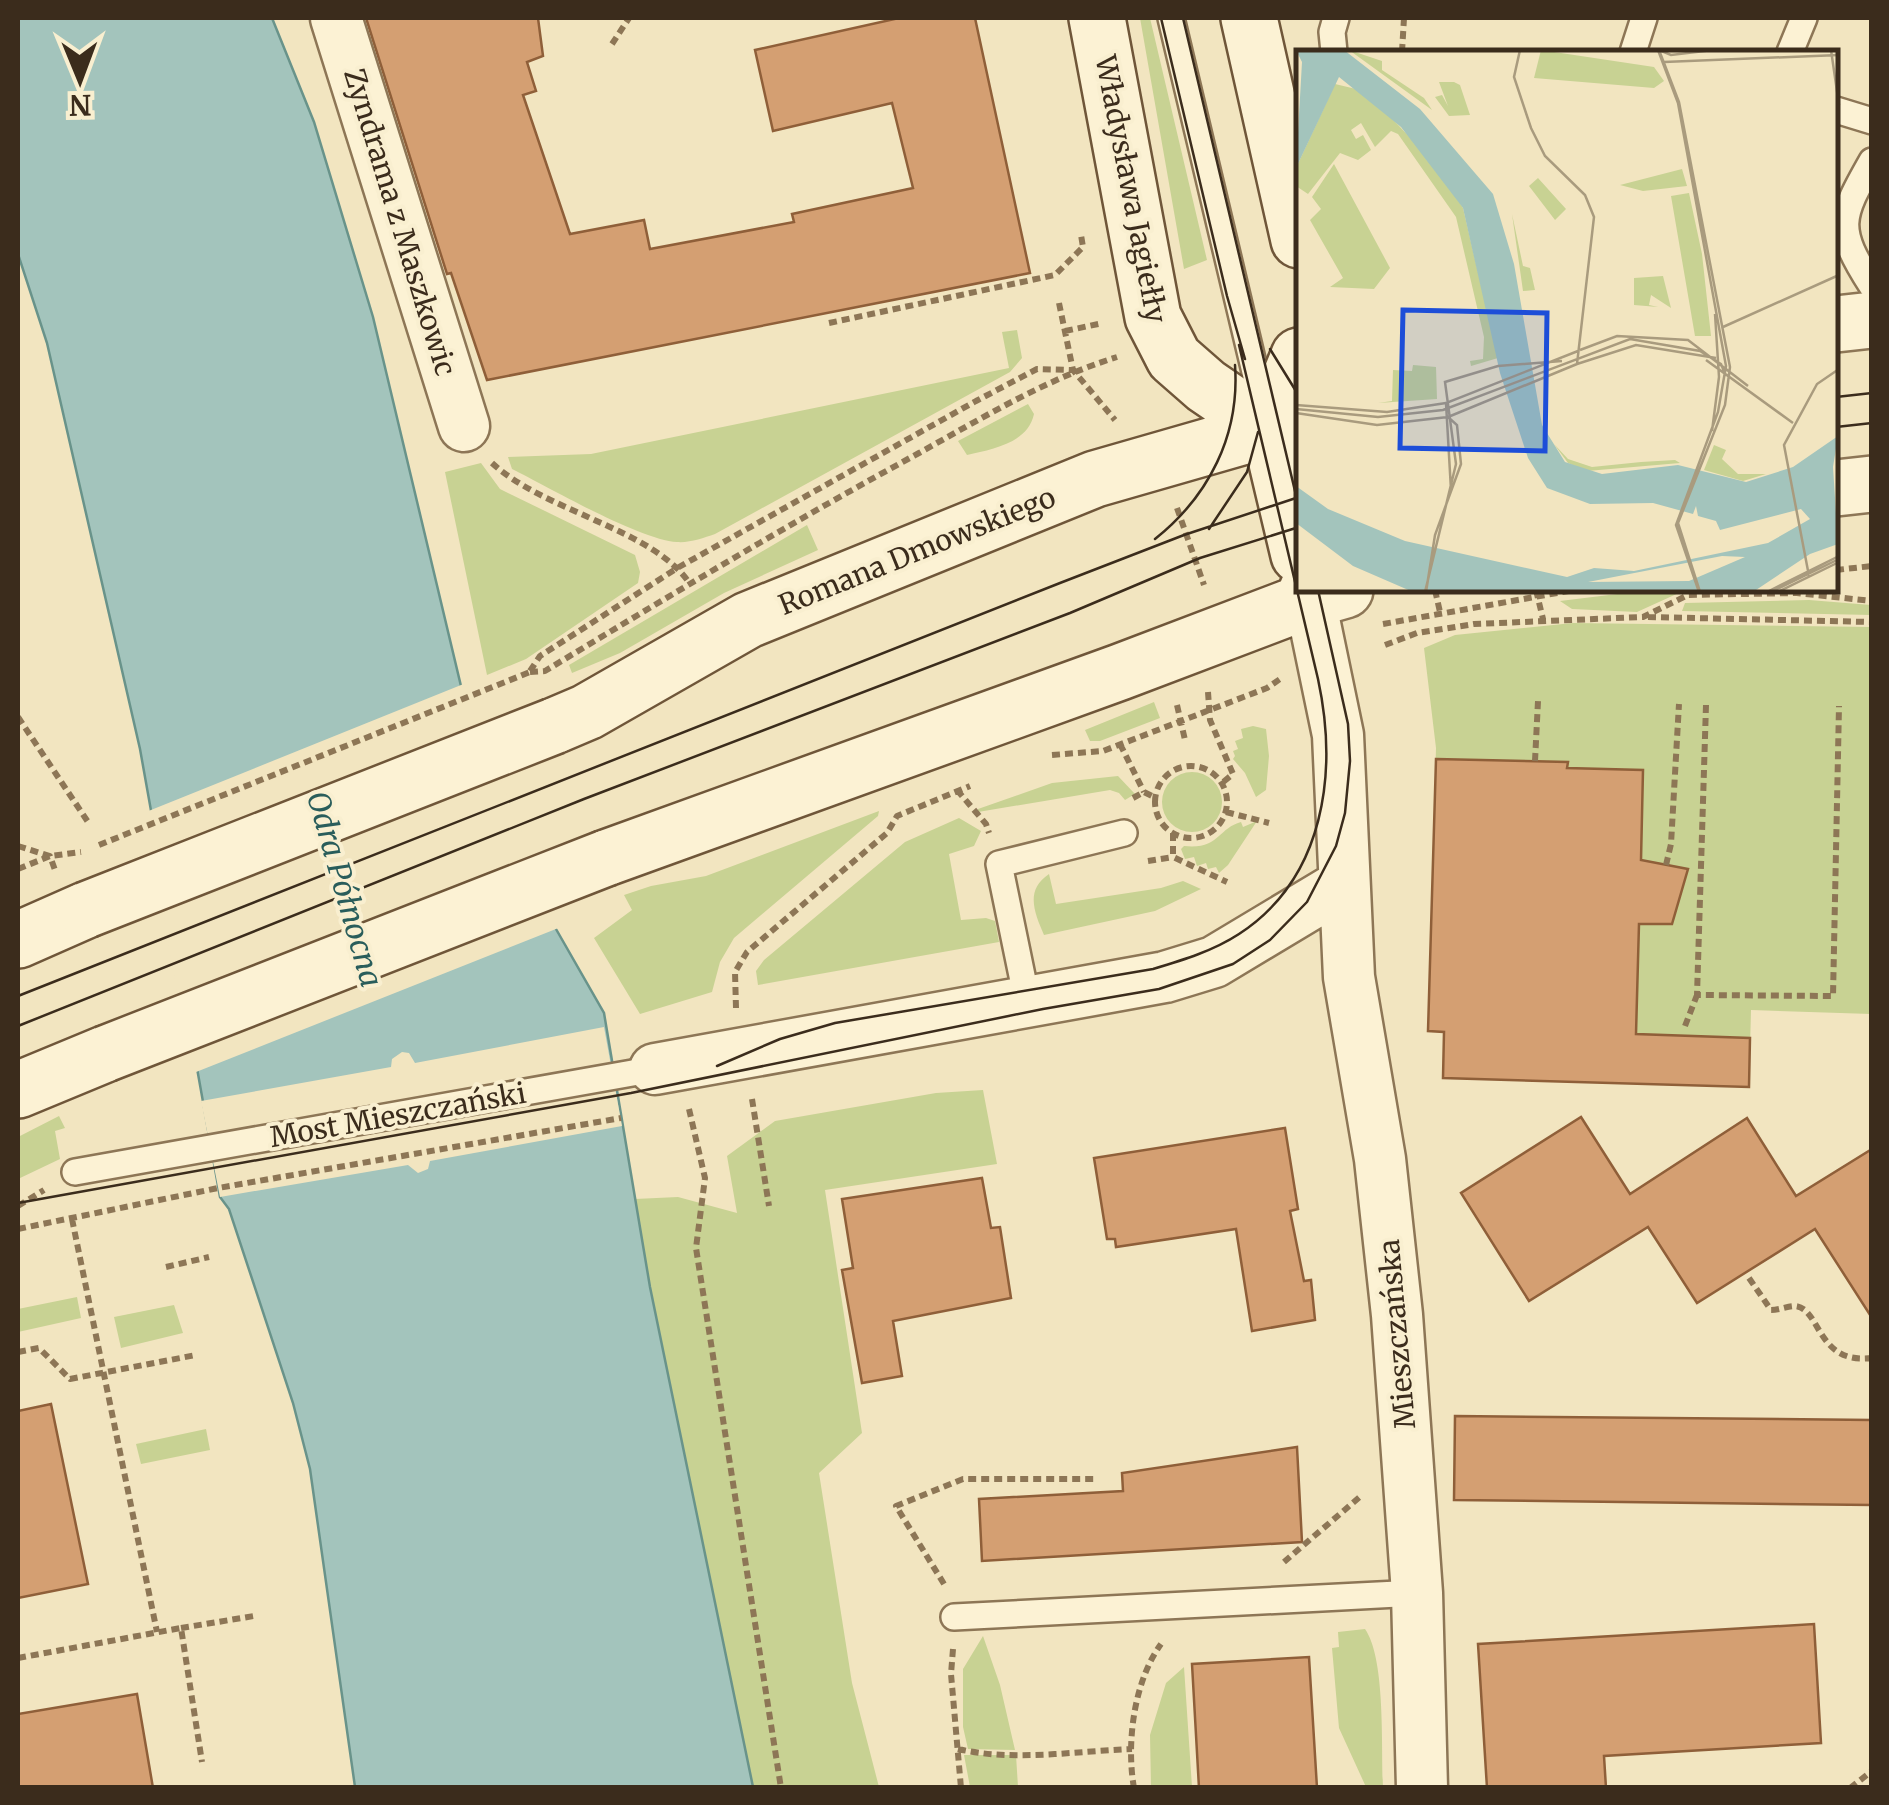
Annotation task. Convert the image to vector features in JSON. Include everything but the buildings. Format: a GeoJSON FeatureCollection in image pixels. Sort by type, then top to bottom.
{"type":"FeatureCollection","features":[{"type":"Feature","properties":{"kind":"main road","name":"Władysława Jagiełły"},"geometry":{"type":"LineString","coordinates":[[1097,18],[1152,317],[1174,358],[1206,386],[1284,425]]}},
{"type":"Feature","properties":{"kind":"main road"},"geometry":{"type":"LineString","coordinates":[[1249,18],[1296,227]]}},
{"type":"Feature","properties":{"kind":"main road"},"geometry":{"type":"LineString","coordinates":[[1839,324],[1872,320]]}},
{"type":"Feature","properties":{"kind":"main road"},"geometry":{"type":"LineString","coordinates":[[1296,370],[1284,425],[1296,472]]}},
{"type":"Feature","properties":{"kind":"main road","name":"Romana Dmowskiego"},"geometry":{"type":"LineString","coordinates":[[70,890],[554,726],[587,712],[748,620],[1095,479],[1284,425]]}},
{"type":"Feature","properties":{"kind":"main road"},"geometry":{"type":"LineString","coordinates":[[1839,488],[1872,484]]}},
{"type":"Feature","properties":{"kind":"main road"},"geometry":{"type":"LineString","coordinates":[[18,1090],[606,858],[1120,672],[1327,592]]}},
{"type":"Feature","properties":{"kind":"main road"},"geometry":{"type":"LineString","coordinates":[[18,940],[70,890]]}},
{"type":"Feature","properties":{"kind":"street","name":"Zyndrama z Maszkowic"},"geometry":{"type":"LineString","coordinates":[[336,18],[464,426]]}},
{"type":"Feature","properties":{"kind":"street","name":"Mieszczańska"},"geometry":{"type":"LineString","coordinates":[[1327,592],[1338,735],[1348,978],[1380,1159],[1396,1297],[1418,1593],[1422,1788]]}},
{"type":"Feature","properties":{"kind":"street"},"geometry":{"type":"LineString","coordinates":[[634,1073],[1165,977],[1214,962],[1344,884]]}},
{"type":"Feature","properties":{"kind":"lane"},"geometry":{"type":"LineString","coordinates":[[1171,18],[1284,425]]}},
{"type":"Feature","properties":{"kind":"lane"},"geometry":{"type":"LineString","coordinates":[[1334,50],[1332,32],[1336,18]]}},
{"type":"Feature","properties":{"kind":"lane"},"geometry":{"type":"LineString","coordinates":[[1634,50],[1644,18]]}},
{"type":"Feature","properties":{"kind":"lane"},"geometry":{"type":"LineString","coordinates":[[1791,50],[1804,18]]}},
{"type":"Feature","properties":{"kind":"lane"},"geometry":{"type":"LineString","coordinates":[[1839,111],[1872,121]]}},
{"type":"Feature","properties":{"kind":"lane"},"geometry":{"type":"LineString","coordinates":[[1872,161],[1846,206],[1846,225],[1851,254],[1872,286]]}},
{"type":"Feature","properties":{"kind":"lane"},"geometry":{"type":"LineString","coordinates":[[1027,1000],[999,864],[1124,833]]}},
{"type":"Feature","properties":{"kind":"lane","name":"Most Mieszczański"},"geometry":{"type":"LineString","coordinates":[[75,1172],[634,1073]]}},
{"type":"Feature","properties":{"kind":"lane"},"geometry":{"type":"LineString","coordinates":[[954,1616],[1418,1593]]}},
{"type":"Feature","properties":{"kind":"path"},"geometry":{"type":"LineString","coordinates":[[612,44],[629,18]]}},
{"type":"Feature","properties":{"kind":"path"},"geometry":{"type":"LineString","coordinates":[[1402,50],[1404,18]]}},
{"type":"Feature","properties":{"kind":"path"},"geometry":{"type":"LineString","coordinates":[[828,323],[1055,276]]}},
{"type":"Feature","properties":{"kind":"path"},"geometry":{"type":"LineString","coordinates":[[1060,303],[1073,370],[1107,409]]}},
{"type":"Feature","properties":{"kind":"path"},"geometry":{"type":"LineString","coordinates":[[1065,331],[1113,320]]}},
{"type":"Feature","properties":{"kind":"path"},"geometry":{"type":"LineString","coordinates":[[18,868],[50,856],[81,852],[530,672],[546,670],[825,504],[1073,370],[1117,357]]}},
{"type":"Feature","properties":{"kind":"path"},"geometry":{"type":"LineString","coordinates":[[530,672],[540,656],[679,567],[1027,378],[1037,369],[1073,370]]}},
{"type":"Feature","properties":{"kind":"path"},"geometry":{"type":"LineString","coordinates":[[464,426],[488,460],[511,480],[644,544],[679,567],[690,584]]}},
{"type":"Feature","properties":{"kind":"path"},"geometry":{"type":"LineString","coordinates":[[1182,522],[1205,587]]}},
{"type":"Feature","properties":{"kind":"path"},"geometry":{"type":"LineString","coordinates":[[1839,570],[1872,566]]}},
{"type":"Feature","properties":{"kind":"path"},"geometry":{"type":"LineString","coordinates":[[1327,592],[1440,612],[1537,593],[1543,619]]}},
{"type":"Feature","properties":{"kind":"path"},"geometry":{"type":"LineString","coordinates":[[1435,592],[1440,612]]}},
{"type":"Feature","properties":{"kind":"path"},"geometry":{"type":"LineString","coordinates":[[1643,617],[1688,596],[1744,592]]}},
{"type":"Feature","properties":{"kind":"path"},"geometry":{"type":"LineString","coordinates":[[1778,592],[1872,600]]}},
{"type":"Feature","properties":{"kind":"path"},"geometry":{"type":"LineString","coordinates":[[1386,645],[1416,632],[1543,619],[1872,622]]}},
{"type":"Feature","properties":{"kind":"path"},"geometry":{"type":"LineString","coordinates":[[1210,681],[1207,710],[1233,774],[1222,782]]}},
{"type":"Feature","properties":{"kind":"path"},"geometry":{"type":"LineString","coordinates":[[1036,761],[1052,755],[1103,751],[1267,688]]}},
{"type":"Feature","properties":{"kind":"path"},"geometry":{"type":"LineString","coordinates":[[1176,694],[1185,740]]}},
{"type":"Feature","properties":{"kind":"path"},"geometry":{"type":"LineString","coordinates":[[1535,761],[1538,700]]}},
{"type":"Feature","properties":{"kind":"path"},"geometry":{"type":"LineString","coordinates":[[1666,865],[1671,844],[1679,704]]}},
{"type":"Feature","properties":{"kind":"path"},"geometry":{"type":"LineString","coordinates":[[1686,1026],[1697,995],[1706,705]]}},
{"type":"Feature","properties":{"kind":"path"},"geometry":{"type":"LineString","coordinates":[[1697,995],[1833,996],[1839,706]]}},
{"type":"Feature","properties":{"kind":"path"},"geometry":{"type":"LineString","coordinates":[[18,717],[88,822]]}},
{"type":"Feature","properties":{"kind":"path"},"geometry":{"type":"LineString","coordinates":[[1120,744],[1144,792]]}},
{"type":"Feature","properties":{"kind":"path"},"geometry":{"type":"LineString","coordinates":[[1197,766],[1222,782],[1226,812],[1218,828],[1207,836],[1192,839],[1174,833],[1154,810],[1159,785],[1168,773],[1197,766]]}},
{"type":"Feature","properties":{"kind":"path"},"geometry":{"type":"LineString","coordinates":[[737,1011],[735,972],[747,952],[887,832],[897,816],[973,784]]}},
{"type":"Feature","properties":{"kind":"path"},"geometry":{"type":"LineString","coordinates":[[957,790],[986,824],[999,864]]}},
{"type":"Feature","properties":{"kind":"path"},"geometry":{"type":"LineString","coordinates":[[1226,812],[1269,823]]}},
{"type":"Feature","properties":{"kind":"path"},"geometry":{"type":"LineString","coordinates":[[1174,833],[1173,857],[1227,882]]}},
{"type":"Feature","properties":{"kind":"path"},"geometry":{"type":"LineString","coordinates":[[18,846],[50,856],[70,890]]}},
{"type":"Feature","properties":{"kind":"path"},"geometry":{"type":"LineString","coordinates":[[752,1099],[769,1206]]}},
{"type":"Feature","properties":{"kind":"path"},"geometry":{"type":"LineString","coordinates":[[688,1108],[704,1178],[696,1248],[781,1788]]}},
{"type":"Feature","properties":{"kind":"path"},"geometry":{"type":"LineString","coordinates":[[18,1229],[218,1188],[621,1118]]}},
{"type":"Feature","properties":{"kind":"path"},"geometry":{"type":"LineString","coordinates":[[72,1219],[157,1632]]}},
{"type":"Feature","properties":{"kind":"path"},"geometry":{"type":"LineString","coordinates":[[166,1267],[209,1257]]}},
{"type":"Feature","properties":{"kind":"path"},"geometry":{"type":"LineString","coordinates":[[1749,1278],[1771,1310],[1796,1306],[1804,1310],[1834,1350],[1848,1358],[1872,1358]]}},
{"type":"Feature","properties":{"kind":"path"},"geometry":{"type":"LineString","coordinates":[[18,1352],[39,1348],[70,1379],[196,1356]]}},
{"type":"Feature","properties":{"kind":"path"},"geometry":{"type":"LineString","coordinates":[[961,1788],[952,1674],[954,1616],[946,1587],[896,1506],[964,1479],[1097,1479]]}},
{"type":"Feature","properties":{"kind":"path"},"geometry":{"type":"LineString","coordinates":[[1276,1569],[1374,1485]]}},
{"type":"Feature","properties":{"kind":"path"},"geometry":{"type":"LineString","coordinates":[[18,1658],[254,1616]]}},
{"type":"Feature","properties":{"kind":"path"},"geometry":{"type":"LineString","coordinates":[[180,1628],[202,1762]]}},
{"type":"Feature","properties":{"kind":"path"},"geometry":{"type":"LineString","coordinates":[[1134,1788],[1134,1718],[1143,1680],[1165,1639]]}},
{"type":"Feature","properties":{"kind":"path"},"geometry":{"type":"LineString","coordinates":[[958,1749],[1017,1754],[1132,1749]]}},
{"type":"Feature","properties":{"kind":"path"},"geometry":{"type":"LineString","coordinates":[[1850,1788],[1872,1771]]}},
{"type":"Feature","properties":{"kind":"green space"},"geometry":{"type":"Polygon","coordinates":[[[1140,18],[1150,18],[1207,260],[1184,269],[1140,18]]]}},
{"type":"Feature","properties":{"kind":"green space"},"geometry":{"type":"Polygon","coordinates":[[[1017,330],[1022,358],[1010,372],[715,534],[696,540],[661,539],[619,523],[512,469],[508,457],[591,454],[1009,368],[1002,332],[1017,330]]]}},
{"type":"Feature","properties":{"kind":"green space"},"geometry":{"type":"Polygon","coordinates":[[[1028,404],[1034,414],[1025,432],[1008,443],[967,455],[958,441],[1028,404]]]}},
{"type":"Feature","properties":{"kind":"green space"},"geometry":{"type":"Polygon","coordinates":[[[481,463],[500,489],[635,555],[640,572],[638,583],[526,659],[487,675],[445,472],[481,463]]]}},
{"type":"Feature","properties":{"kind":"green space"},"geometry":{"type":"Polygon","coordinates":[[[807,525],[818,550],[724,593],[620,653],[572,673],[569,665],[807,525]]]}},
{"type":"Feature","properties":{"kind":"green space"},"geometry":{"type":"Polygon","coordinates":[[[1634,592],[1681,592],[1637,612],[1572,609],[1560,601],[1634,592]]]}},
{"type":"Feature","properties":{"kind":"green space"},"geometry":{"type":"Polygon","coordinates":[[[1809,600],[1871,605],[1871,615],[1682,611],[1685,603],[1809,600]]]}},
{"type":"Feature","properties":{"kind":"green space"},"geometry":{"type":"Polygon","coordinates":[[[1573,623],[1871,627],[1871,1014],[1751,1010],[1749,1087],[1443,1078],[1444,1032],[1428,1031],[1436,748],[1424,648],[1455,635],[1573,623]]]}},
{"type":"Feature","properties":{"kind":"green space"},"geometry":{"type":"Polygon","coordinates":[[[1154,702],[1160,718],[1100,741],[1090,741],[1085,730],[1154,702]]]}},
{"type":"Feature","properties":{"kind":"green space"},"geometry":{"type":"Polygon","coordinates":[[[1241,729],[1266,729],[1269,756],[1266,790],[1256,797],[1245,773],[1233,759],[1233,751],[1238,749],[1235,741],[1243,738],[1241,729]]]}},
{"type":"Feature","properties":{"kind":"green space"},"geometry":{"type":"Polygon","coordinates":[[[1192,772],[1213,781],[1222,802],[1213,823],[1192,832],[1171,823],[1162,802],[1171,781],[1192,772]]]}},
{"type":"Feature","properties":{"kind":"green space"},"geometry":{"type":"Polygon","coordinates":[[[1118,776],[1135,794],[1125,800],[1110,790],[978,812],[1052,783],[1118,776]]]}},
{"type":"Feature","properties":{"kind":"green space"},"geometry":{"type":"Polygon","coordinates":[[[879,811],[878,816],[734,938],[720,962],[712,992],[640,1014],[594,938],[632,910],[624,895],[706,876],[879,811]]]}},
{"type":"Feature","properties":{"kind":"green space"},"geometry":{"type":"Polygon","coordinates":[[[959,818],[981,831],[974,846],[949,854],[961,920],[995,921],[999,942],[758,985],[756,971],[764,960],[905,842],[959,818]]]}},
{"type":"Feature","properties":{"kind":"green space"},"geometry":{"type":"Polygon","coordinates":[[[1257,821],[1219,873],[1216,867],[1208,869],[1206,863],[1197,866],[1194,857],[1185,859],[1181,849],[1184,846],[1204,845],[1233,825],[1241,822],[1243,827],[1257,821]]]}},
{"type":"Feature","properties":{"kind":"green space"},"geometry":{"type":"Polygon","coordinates":[[[1049,874],[1056,904],[1183,881],[1201,889],[1155,911],[1044,935],[1034,894],[1049,874]]]}},
{"type":"Feature","properties":{"kind":"green space"},"geometry":{"type":"Polygon","coordinates":[[[983,1090],[997,1164],[825,1190],[862,1433],[819,1473],[852,1683],[879,1787],[753,1787],[635,1199],[678,1197],[737,1213],[727,1156],[775,1121],[936,1093],[983,1090]]]}},
{"type":"Feature","properties":{"kind":"green space"},"geometry":{"type":"Polygon","coordinates":[[[59,1116],[65,1128],[55,1131],[60,1159],[18,1179],[18,1137],[59,1116]]]}},
{"type":"Feature","properties":{"kind":"green space"},"geometry":{"type":"Polygon","coordinates":[[[77,1297],[81,1318],[18,1332],[18,1309],[77,1297]]]}},
{"type":"Feature","properties":{"kind":"green space"},"geometry":{"type":"Polygon","coordinates":[[[174,1305],[183,1333],[121,1348],[114,1317],[174,1305]]]}},
{"type":"Feature","properties":{"kind":"green space"},"geometry":{"type":"Polygon","coordinates":[[[206,1429],[210,1450],[141,1464],[136,1444],[206,1429]]]}},
{"type":"Feature","properties":{"kind":"green space"},"geometry":{"type":"Polygon","coordinates":[[[1365,1629],[1372,1643],[1379,1682],[1383,1787],[1366,1787],[1339,1728],[1332,1648],[1339,1647],[1338,1632],[1365,1629]]]}},
{"type":"Feature","properties":{"kind":"green space"},"geometry":{"type":"Polygon","coordinates":[[[983,1636],[1000,1685],[1015,1750],[968,1749],[963,1727],[963,1669],[983,1636]]]}},
{"type":"Feature","properties":{"kind":"green space"},"geometry":{"type":"Polygon","coordinates":[[[1184,1667],[1192,1787],[1151,1787],[1150,1735],[1166,1683],[1184,1667]]]}},
{"type":"Feature","properties":{"kind":"green space"},"geometry":{"type":"Polygon","coordinates":[[[964,1755],[1016,1755],[1018,1787],[970,1787],[964,1755]]]}},
{"type":"Feature","properties":{"kind":"water","name":"Odra Północna"},"geometry":{"type":"Polygon","coordinates":[[[18,18],[272,18],[314,122],[373,317],[466,707],[556,929],[604,1013],[650,1287],[753,1787],[355,1787],[310,1469],[293,1403],[229,1209],[220,1197],[140,749],[47,343],[18,254],[18,18]]]}},
{"type":"Feature","properties":{"kind":"pier"},"geometry":{"type":"Polygon","coordinates":[[[466,683],[470,705],[561,927],[191,1074],[146,812],[466,683]]]}},
{"type":"Feature","properties":{"kind":"pier"},"geometry":{"type":"Polygon","coordinates":[[[604,1027],[622,1126],[430,1161],[428,1169],[418,1173],[408,1165],[220,1197],[201,1101],[391,1067],[392,1059],[402,1052],[409,1053],[415,1063],[604,1027]]]}},
{"type":"Feature","properties":{"kind":"tram line"},"geometry":{"type":"LineString","coordinates":[[1161,18],[1245,359]]}},
{"type":"Feature","properties":{"kind":"tram line"},"geometry":{"type":"LineString","coordinates":[[1183,18],[1296,495]]}},
{"type":"Feature","properties":{"kind":"tram line"},"geometry":{"type":"LineString","coordinates":[[1239,345],[1296,586]]}},
{"type":"Feature","properties":{"kind":"tram line"},"geometry":{"type":"LineString","coordinates":[[1270,349],[1296,391]]}},
{"type":"Feature","properties":{"kind":"tram line"},"geometry":{"type":"LineString","coordinates":[[1155,539],[1191,504],[1217,462],[1232,416],[1235,365]]}},
{"type":"Feature","properties":{"kind":"tram line"},"geometry":{"type":"LineString","coordinates":[[1839,397],[1872,393]]}},
{"type":"Feature","properties":{"kind":"tram line"},"geometry":{"type":"LineString","coordinates":[[1839,427],[1872,423]]}},
{"type":"Feature","properties":{"kind":"tram line"},"geometry":{"type":"LineString","coordinates":[[1209,529],[1247,472],[1258,432]]}},
{"type":"Feature","properties":{"kind":"tram line"},"geometry":{"type":"LineString","coordinates":[[18,996],[1060,583],[1184,535],[1296,498]]}},
{"type":"Feature","properties":{"kind":"tram line"},"geometry":{"type":"LineString","coordinates":[[18,1026],[584,799],[1070,613],[1200,558],[1296,528]]}},
{"type":"Feature","properties":{"kind":"tram line"},"geometry":{"type":"LineString","coordinates":[[717,1066],[780,1039],[835,1023],[1153,969],[1208,950],[1239,934],[1268,911],[1290,884],[1307,853],[1324,786],[1324,714],[1297,592]]}},
{"type":"Feature","properties":{"kind":"tram line"},"geometry":{"type":"LineString","coordinates":[[18,1203],[631,1093],[1159,989],[1233,964],[1270,940],[1307,902],[1336,846],[1345,813],[1350,761],[1348,724],[1318,592]]}}]}
